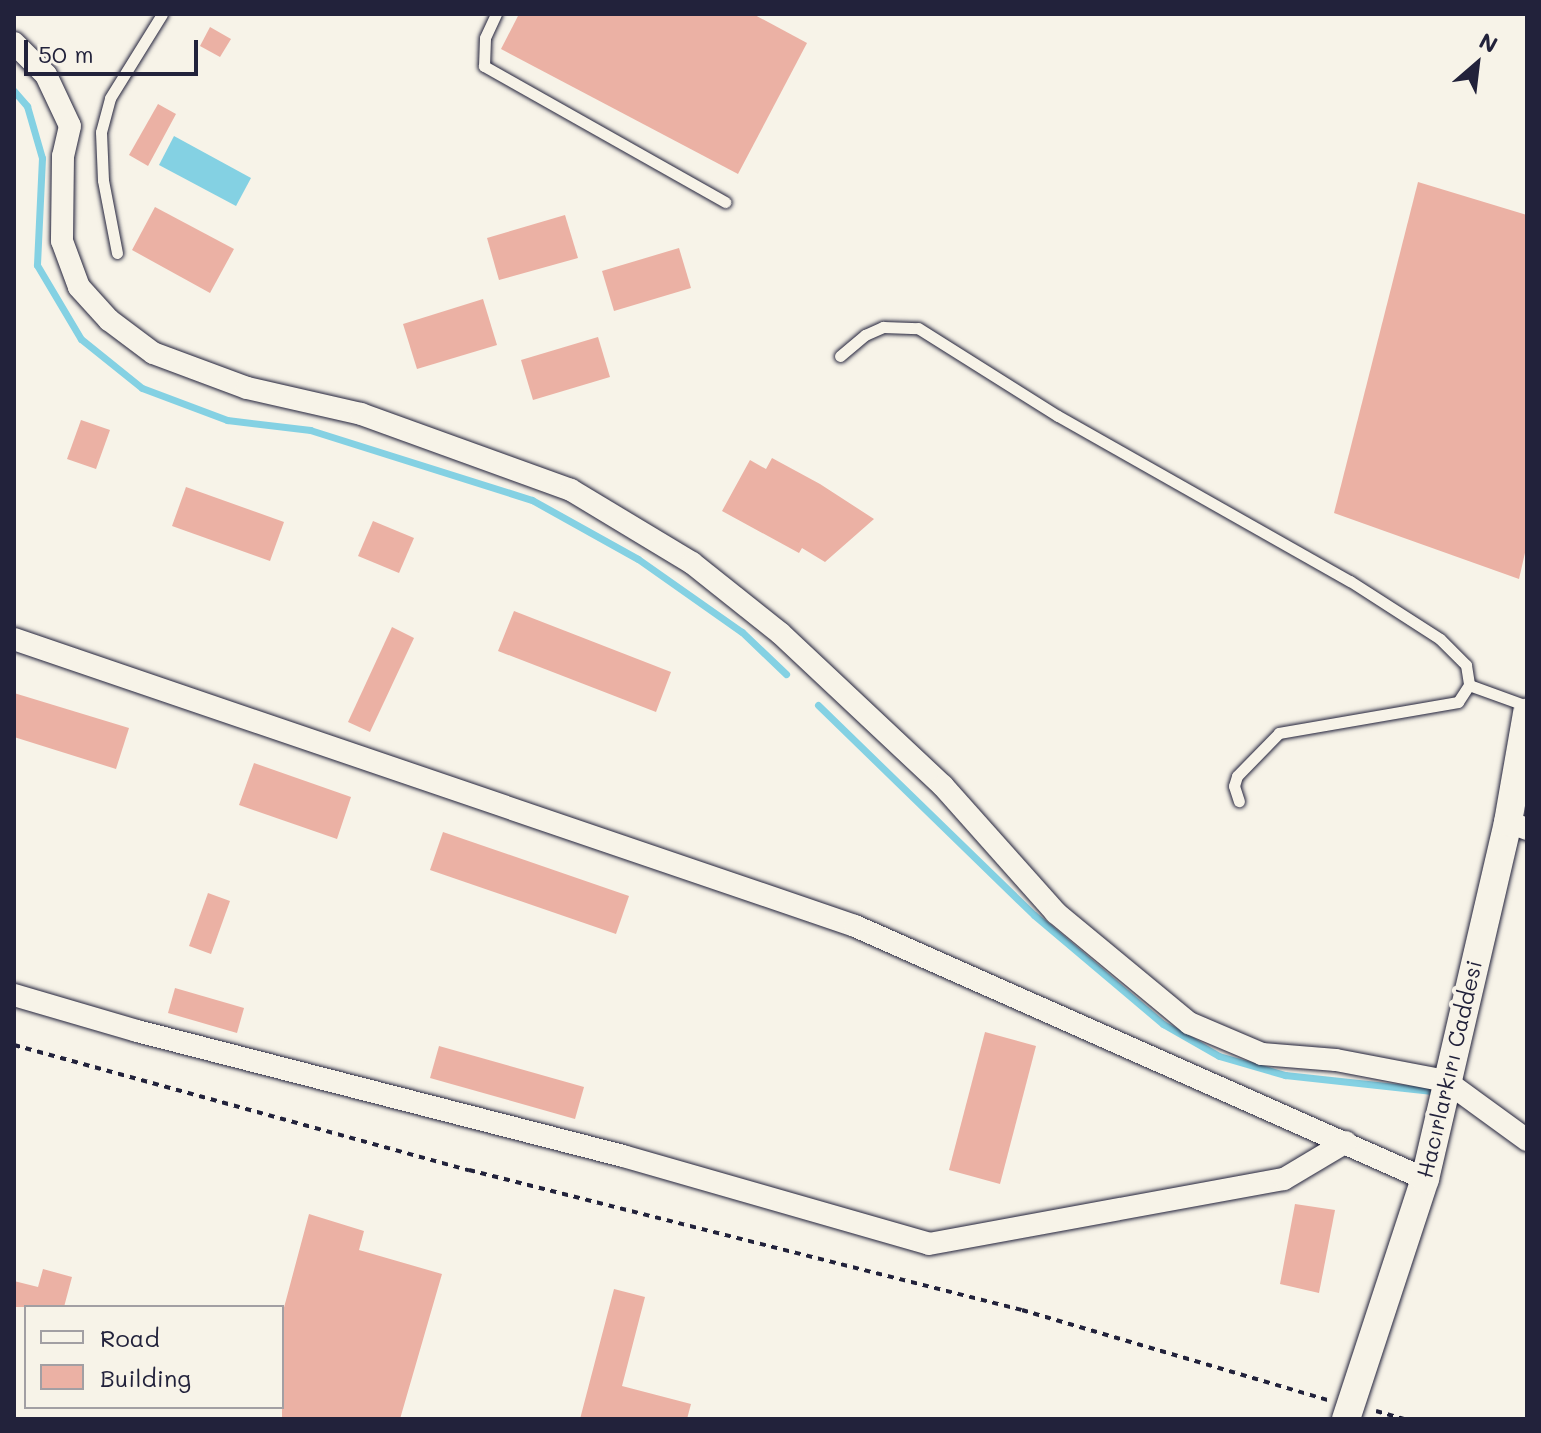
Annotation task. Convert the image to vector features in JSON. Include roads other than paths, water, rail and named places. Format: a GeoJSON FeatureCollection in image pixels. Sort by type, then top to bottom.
{"type":"FeatureCollection","features":[{"type":"Feature","properties":{"kind":"street"},"geometry":{"type":"LineString","coordinates":[[14,43],[46,75],[70,126],[63,156],[62,241],[79,287],[109,320],[153,353],[247,388],[361,414],[571,490],[692,563],[780,633],[943,786],[1056,913],[1189,1023],[1262,1054],[1336,1060],[1446,1081],[1527,1140]]}},
{"type":"Feature","properties":{"kind":"street"},"geometry":{"type":"LineString","coordinates":[[14,639],[855,926],[1425,1179]]}},
{"type":"Feature","properties":{"kind":"street","name":"Hacırlarkırı Caddesi"},"geometry":{"type":"LineString","coordinates":[[1348,1412],[1425,1179],[1446,1081],[1517,825],[1527,713]]}},
{"type":"Feature","properties":{"kind":"street"},"geometry":{"type":"LineString","coordinates":[[14,995],[137,1031],[623,1156],[929,1244],[1284,1179],[1346,1142]]}},
{"type":"Feature","properties":{"kind":"lane"},"geometry":{"type":"LineString","coordinates":[[117,253],[103,180],[101,132],[110,98],[162,14]]}},
{"type":"Feature","properties":{"kind":"lane"},"geometry":{"type":"LineString","coordinates":[[496,14],[485,38],[484,66],[725,202]]}},
{"type":"Feature","properties":{"kind":"lane"},"geometry":{"type":"LineString","coordinates":[[840,356],[865,335],[883,327],[918,328],[1058,416],[1350,581],[1427,630],[1466,665],[1469,685],[1458,702],[1279,733],[1237,776],[1234,786],[1239,801]]}},
{"type":"Feature","properties":{"kind":"lane"},"geometry":{"type":"LineString","coordinates":[[1469,685],[1527,706]]}},
{"type":"Feature","properties":{"kind":"water"},"geometry":{"type":"Polygon","coordinates":[[[174,136],[251,178],[236,206],[159,165],[174,136]]]}},
{"type":"Feature","properties":{"kind":"waterway"},"geometry":{"type":"LineString","coordinates":[[14,91],[27,106],[42,158],[37,265],[81,339],[142,388],[227,420],[310,430],[532,500],[638,559],[742,632],[786,674]]}},
{"type":"Feature","properties":{"kind":"waterway"},"geometry":{"type":"LineString","coordinates":[[818,705],[1034,915],[1163,1024],[1219,1056],[1285,1075],[1432,1091]]}}]}
